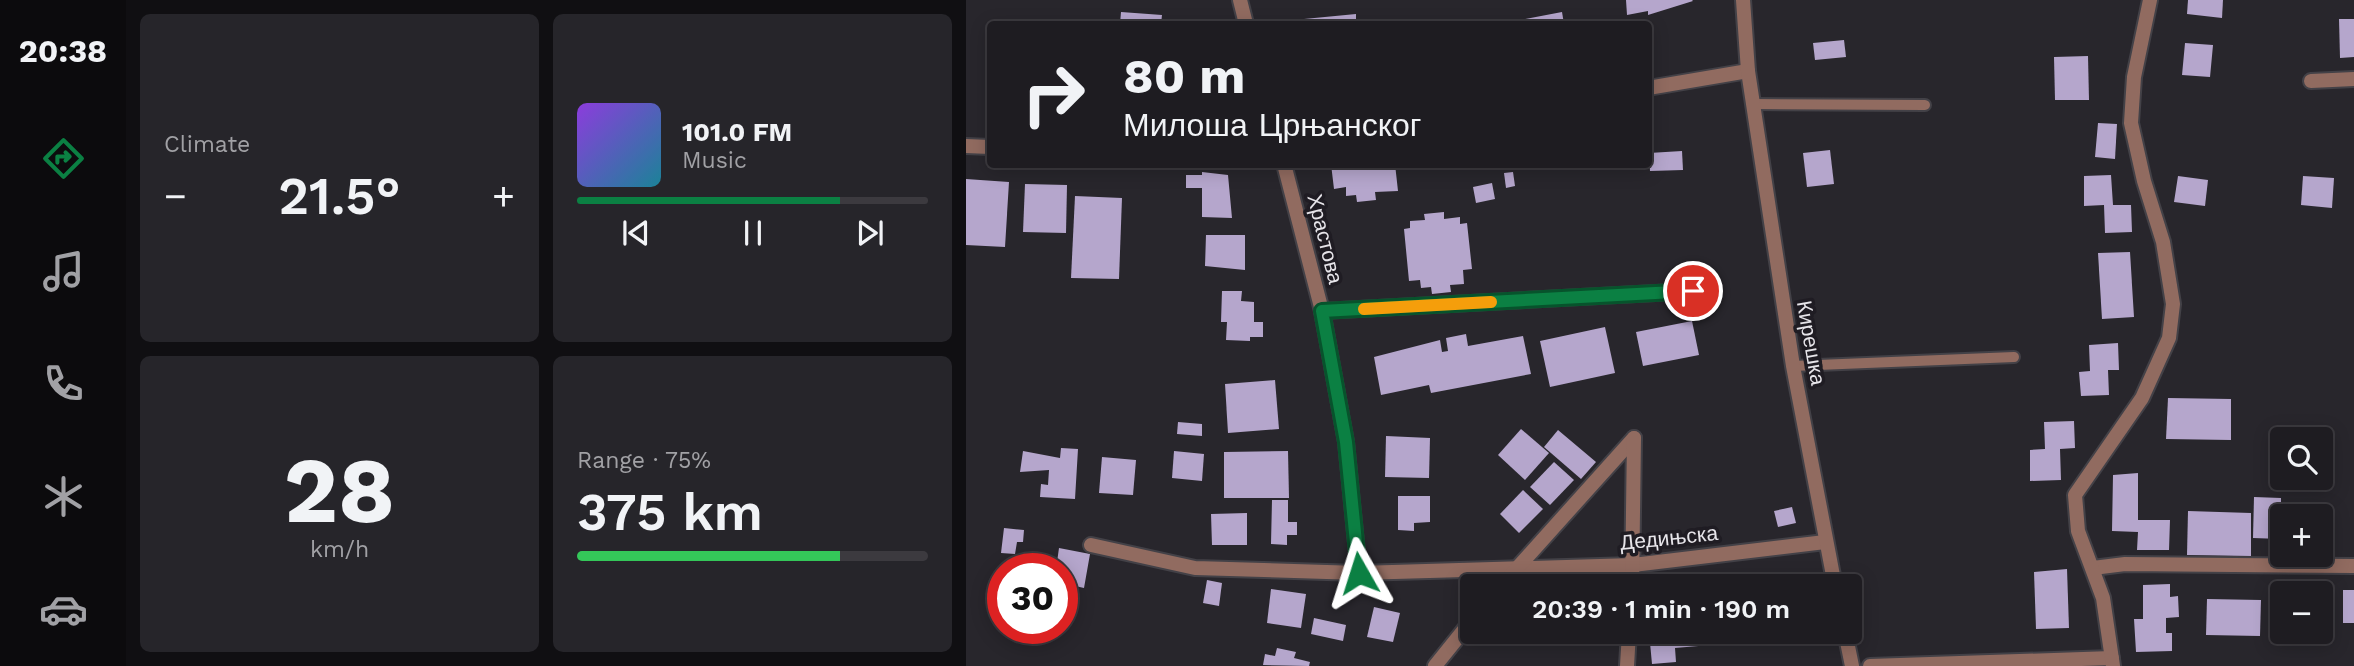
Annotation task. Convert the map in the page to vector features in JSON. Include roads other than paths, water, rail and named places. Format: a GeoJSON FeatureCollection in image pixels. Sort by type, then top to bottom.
{"type":"FeatureCollection","features":[{"type":"Feature","properties":{"kind":"street"},"geometry":{"type":"LineString","coordinates":[[1240,0],[1245,21]]}},
{"type":"Feature","properties":{"kind":"street","name":"Кирешка"},"geometry":{"type":"LineString","coordinates":[[1743,0],[1748,71],[1793,366],[1832,574]]}},
{"type":"Feature","properties":{"kind":"street"},"geometry":{"type":"LineString","coordinates":[[1870,666],[2113,662],[2103,597],[2078,531],[2075,495],[2142,398],[2169,338],[2173,304],[2163,242],[2130,124],[2134,77],[2150,0]]}},
{"type":"Feature","properties":{"kind":"street"},"geometry":{"type":"LineString","coordinates":[[1652,87],[1748,71]]}},
{"type":"Feature","properties":{"kind":"street"},"geometry":{"type":"LineString","coordinates":[[2311,81],[2354,79]]}},
{"type":"Feature","properties":{"kind":"street"},"geometry":{"type":"LineString","coordinates":[[966,146],[987,147]]}},
{"type":"Feature","properties":{"kind":"street","name":"Храстова"},"geometry":{"type":"LineString","coordinates":[[1285,168],[1322,311],[1346,442],[1359,573]]}},
{"type":"Feature","properties":{"kind":"street"},"geometry":{"type":"LineString","coordinates":[[1322,311],[1693,291]]}},
{"type":"Feature","properties":{"kind":"street"},"geometry":{"type":"LineString","coordinates":[[1512,574],[1633,438],[1633,574]]}},
{"type":"Feature","properties":{"kind":"street","name":"Дедињска"},"geometry":{"type":"LineString","coordinates":[[1517,568],[1633,565],[1825,542]]}},
{"type":"Feature","properties":{"kind":"street"},"geometry":{"type":"LineString","coordinates":[[1091,545],[1195,568],[1359,573],[1517,568]]}},
{"type":"Feature","properties":{"kind":"street"},"geometry":{"type":"LineString","coordinates":[[2093,568],[2125,564],[2354,566]]}},
{"type":"Feature","properties":{"kind":"street"},"geometry":{"type":"LineString","coordinates":[[1435,666],[1460,635]]}},
{"type":"Feature","properties":{"kind":"street"},"geometry":{"type":"LineString","coordinates":[[1627,666],[1628,644]]}},
{"type":"Feature","properties":{"kind":"street"},"geometry":{"type":"LineString","coordinates":[[1847,644],[1852,666]]}},
{"type":"Feature","properties":{"kind":"lane"},"geometry":{"type":"LineString","coordinates":[[1753,104],[1925,105]]}},
{"type":"Feature","properties":{"kind":"lane"},"geometry":{"type":"LineString","coordinates":[[1793,366],[2014,357]]}}]}
